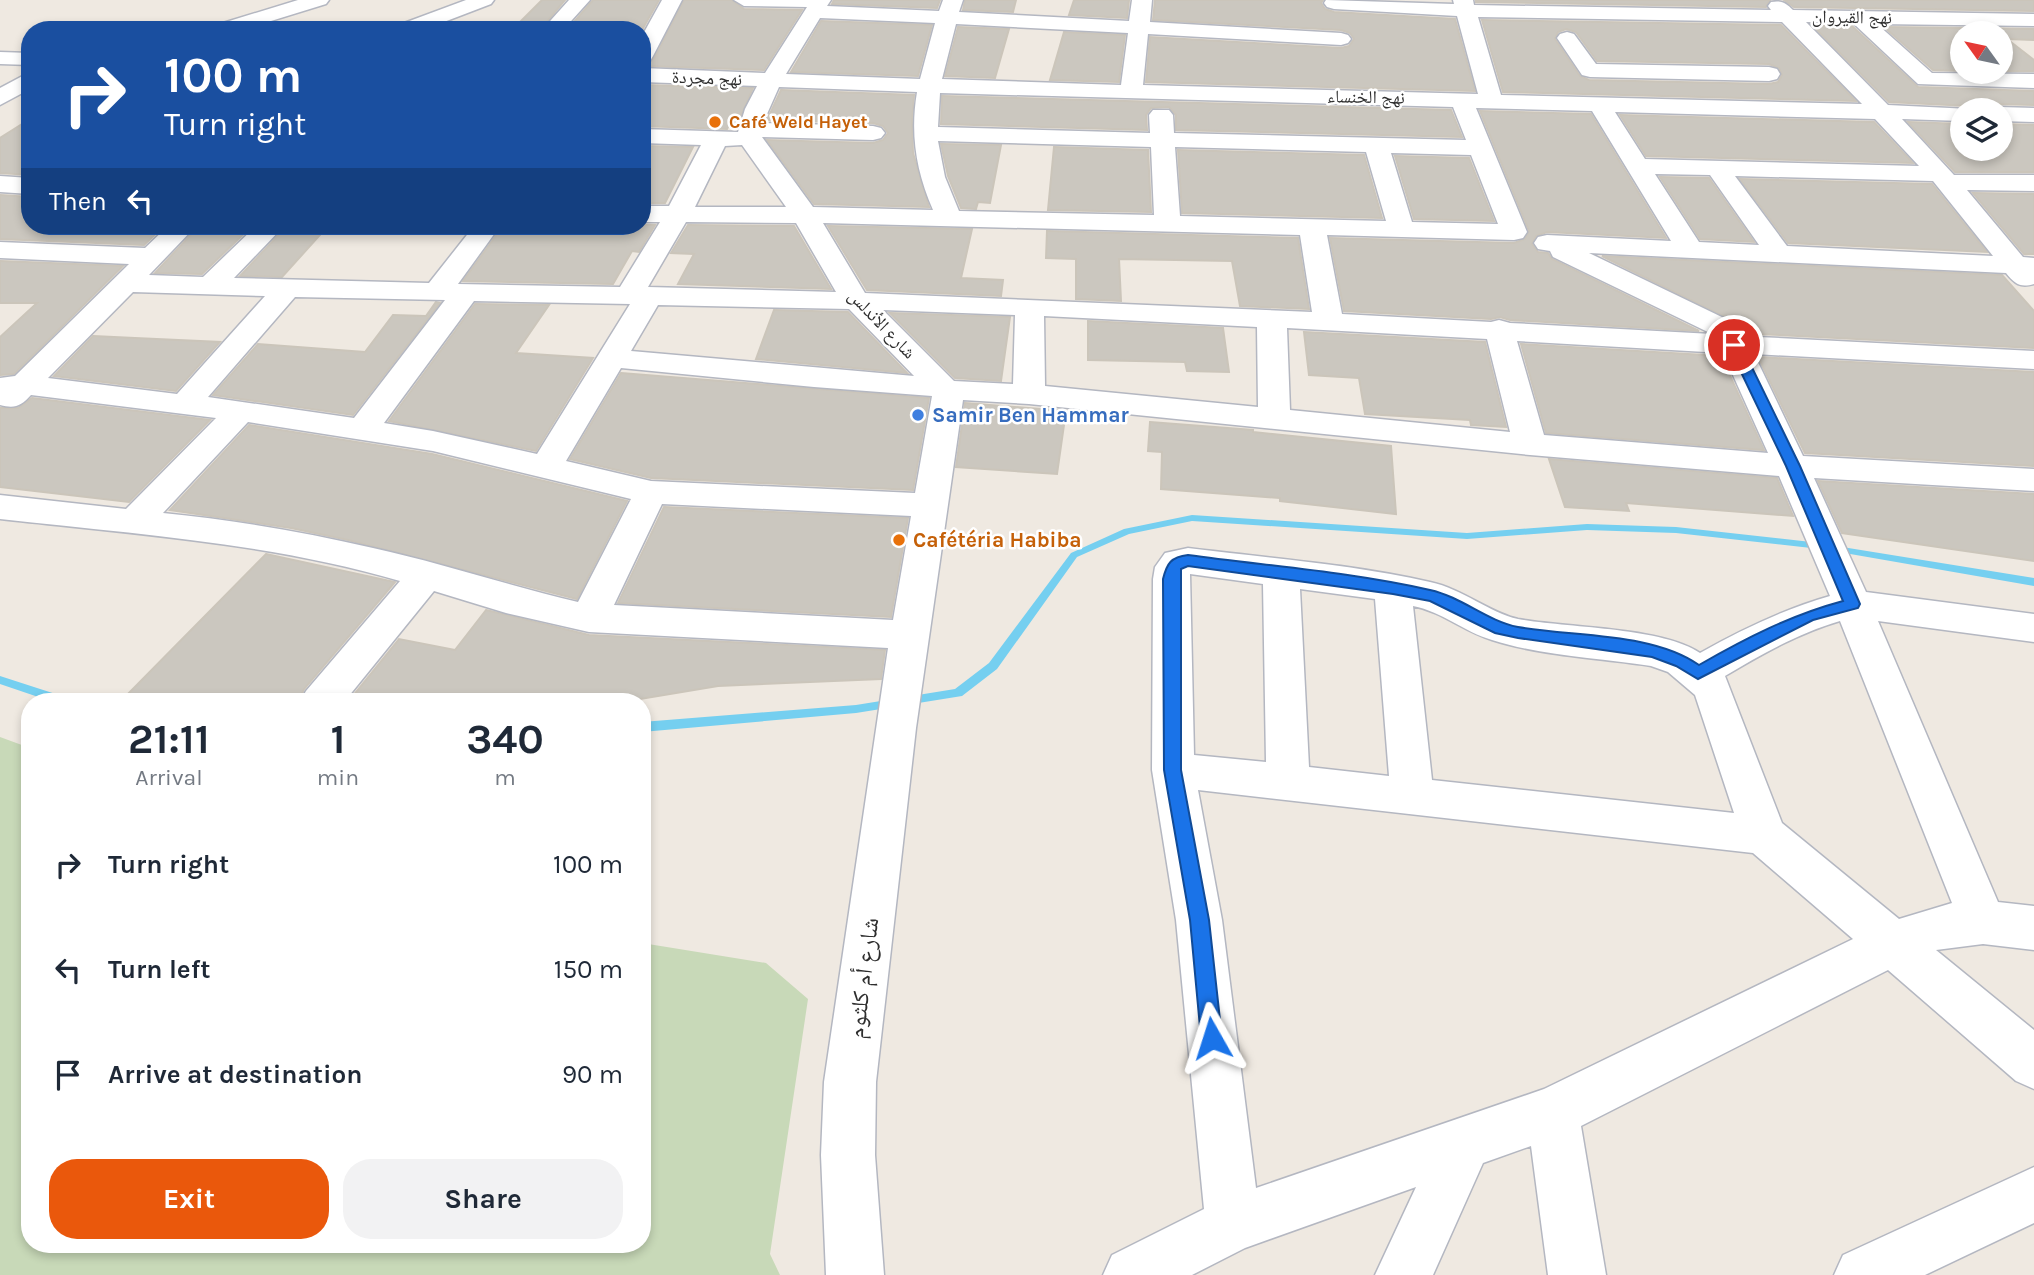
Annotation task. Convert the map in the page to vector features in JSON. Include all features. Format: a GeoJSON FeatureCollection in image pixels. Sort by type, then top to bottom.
{"type":"FeatureCollection","features":[{"type":"Feature","properties":{"kind":"street"},"geometry":{"type":"LineString","coordinates":[[250,21],[319,0]]}},
{"type":"Feature","properties":{"kind":"street"},"geometry":{"type":"LineString","coordinates":[[427,21],[484,0]]}},
{"type":"Feature","properties":{"kind":"street"},"geometry":{"type":"LineString","coordinates":[[560,21],[580,0]]}},
{"type":"Feature","properties":{"kind":"street"},"geometry":{"type":"LineString","coordinates":[[651,39],[671,0]]}},
{"type":"Feature","properties":{"kind":"street"},"geometry":{"type":"LineString","coordinates":[[744,0],[1013,10],[1139,27],[1341,39]]}},
{"type":"Feature","properties":{"kind":"street"},"geometry":{"type":"LineString","coordinates":[[1131,91],[1142,0]]}},
{"type":"Feature","properties":{"kind":"street"},"geometry":{"type":"LineString","coordinates":[[1916,0],[1950,25]]}},
{"type":"Feature","properties":{"kind":"street"},"geometry":{"type":"LineString","coordinates":[[1984,0],[2034,36]]}},
{"type":"Feature","properties":{"kind":"street"},"geometry":{"type":"LineString","coordinates":[[1334,1],[1348,64]]}},
{"type":"Feature","properties":{"kind":"street","name":"نهج القيروان"},"geometry":{"type":"LineString","coordinates":[[1334,1],[1583,7],[1720,15],[1780,8],[1859,18],[2034,20]]}},
{"type":"Feature","properties":{"kind":"street"},"geometry":{"type":"LineString","coordinates":[[749,135],[771,80],[819,4]]}},
{"type":"Feature","properties":{"kind":"street"},"geometry":{"type":"LineString","coordinates":[[1464,5],[1490,101]]}},
{"type":"Feature","properties":{"kind":"street"},"geometry":{"type":"LineString","coordinates":[[1780,8],[1882,112],[2024,266],[2034,288]]}},
{"type":"Feature","properties":{"kind":"street"},"geometry":{"type":"LineString","coordinates":[[949,218],[929,166],[925,134],[928,86],[950,9]]}},
{"type":"Feature","properties":{"kind":"street"},"geometry":{"type":"LineString","coordinates":[[1720,15],[1734,33]]}},
{"type":"Feature","properties":{"kind":"street"},"geometry":{"type":"LineString","coordinates":[[1859,18],[1927,79],[2030,81]]}},
{"type":"Feature","properties":{"kind":"street"},"geometry":{"type":"LineString","coordinates":[[1594,38],[1567,38],[1590,70],[1637,166],[1691,251]]}},
{"type":"Feature","properties":{"kind":"street"},"geometry":{"type":"LineString","coordinates":[[1590,70],[1769,74],[1751,53]]}},
{"type":"Feature","properties":{"kind":"street"},"geometry":{"type":"LineString","coordinates":[[0,58],[21,59]]}},
{"type":"Feature","properties":{"kind":"street"},"geometry":{"type":"LineString","coordinates":[[2013,70],[2030,81]]}},
{"type":"Feature","properties":{"kind":"street","name":"نهج مجردة"},"geometry":{"type":"LineString","coordinates":[[651,75],[771,80]]}},
{"type":"Feature","properties":{"kind":"street","name":"نهج الخنساء"},"geometry":{"type":"LineString","coordinates":[[771,80],[1461,99],[1607,106],[1950,114]]}},
{"type":"Feature","properties":{"kind":"street"},"geometry":{"type":"LineString","coordinates":[[0,98],[21,85]]}},
{"type":"Feature","properties":{"kind":"street"},"geometry":{"type":"LineString","coordinates":[[1016,136],[1022,89]]}},
{"type":"Feature","properties":{"kind":"street"},"geometry":{"type":"LineString","coordinates":[[1159,92],[1167,224]]}},
{"type":"Feature","properties":{"kind":"street"},"geometry":{"type":"LineString","coordinates":[[1461,99],[1514,232]]}},
{"type":"Feature","properties":{"kind":"street"},"geometry":{"type":"LineString","coordinates":[[2013,114],[2034,115]]}},
{"type":"Feature","properties":{"kind":"street"},"geometry":{"type":"LineString","coordinates":[[651,136],[873,133]]}},
{"type":"Feature","properties":{"kind":"street"},"geometry":{"type":"LineString","coordinates":[[925,134],[1480,148]]}},
{"type":"Feature","properties":{"kind":"street","name":"شارع الأندلس"},"geometry":{"type":"LineString","coordinates":[[749,135],[805,215],[840,278],[857,301],[945,389]]}},
{"type":"Feature","properties":{"kind":"street"},"geometry":{"type":"LineString","coordinates":[[545,468],[614,358],[639,296],[717,137]]}},
{"type":"Feature","properties":{"kind":"street"},"geometry":{"type":"LineString","coordinates":[[1377,147],[1401,229]]}},
{"type":"Feature","properties":{"kind":"street"},"geometry":{"type":"LineString","coordinates":[[1637,166],[2034,183]]}},
{"type":"Feature","properties":{"kind":"street"},"geometry":{"type":"LineString","coordinates":[[1717,168],[1780,256]]}},
{"type":"Feature","properties":{"kind":"street"},"geometry":{"type":"LineString","coordinates":[[0,184],[21,185]]}},
{"type":"Feature","properties":{"kind":"street"},"geometry":{"type":"LineString","coordinates":[[651,214],[949,218],[1514,232],[1546,243],[1749,346],[1793,466],[1983,922]]}},
{"type":"Feature","properties":{"kind":"street"},"geometry":{"type":"LineString","coordinates":[[1312,228],[1329,324]]}},
{"type":"Feature","properties":{"kind":"street"},"geometry":{"type":"LineString","coordinates":[[0,409],[12,386],[127,283],[175,235]]}},
{"type":"Feature","properties":{"kind":"street"},"geometry":{"type":"LineString","coordinates":[[210,286],[262,235]]}},
{"type":"Feature","properties":{"kind":"street"},"geometry":{"type":"LineString","coordinates":[[362,430],[452,292],[482,235]]}},
{"type":"Feature","properties":{"kind":"street"},"geometry":{"type":"LineString","coordinates":[[1546,243],[2024,266]]}},
{"type":"Feature","properties":{"kind":"street"},"geometry":{"type":"LineString","coordinates":[[0,250],[154,257]]}},
{"type":"Feature","properties":{"kind":"street"},"geometry":{"type":"LineString","coordinates":[[0,277],[31,251]]}},
{"type":"Feature","properties":{"kind":"street"},"geometry":{"type":"LineString","coordinates":[[127,283],[1029,307],[1329,324],[1499,329],[1749,346],[2034,360]]}},
{"type":"Feature","properties":{"kind":"street"},"geometry":{"type":"LineString","coordinates":[[185,404],[287,289]]}},
{"type":"Feature","properties":{"kind":"street"},"geometry":{"type":"LineString","coordinates":[[1029,307],[1029,394]]}},
{"type":"Feature","properties":{"kind":"street"},"geometry":{"type":"LineString","coordinates":[[1272,321],[1274,419]]}},
{"type":"Feature","properties":{"kind":"street"},"geometry":{"type":"LineString","coordinates":[[1499,329],[1530,444]]}},
{"type":"Feature","properties":{"kind":"street"},"geometry":{"type":"LineString","coordinates":[[614,358],[814,378],[1029,394],[1530,444],[1793,466],[2034,480]]}},
{"type":"Feature","properties":{"kind":"street"},"geometry":{"type":"LineString","coordinates":[[12,386],[241,411],[433,441],[651,492],[932,505]]}},
{"type":"Feature","properties":{"kind":"street"},"geometry":{"type":"LineString","coordinates":[[0,507],[219,531],[308,547],[375,561],[425,577],[590,618],[911,635],[932,505],[947,396],[945,389]]}},
{"type":"Feature","properties":{"kind":"street"},"geometry":{"type":"LineString","coordinates":[[134,522],[241,411]]}},
{"type":"Feature","properties":{"kind":"street"},"geometry":{"type":"LineString","coordinates":[[590,618],[651,492]]}},
{"type":"Feature","properties":{"kind":"street"},"geometry":{"type":"LineString","coordinates":[[1233,1224],[1199,920],[1173,770],[1171,579],[1173,567],[1178,562],[1188,561],[1393,588],[1433,596],[1456,605],[1495,627],[1653,651],[1682,661],[1712,688],[1764,835],[2034,1063]]}},
{"type":"Feature","properties":{"kind":"street"},"geometry":{"type":"LineString","coordinates":[[1281,574],[1288,783]]}},
{"type":"Feature","properties":{"kind":"street"},"geometry":{"type":"LineString","coordinates":[[328,693],[425,577]]}},
{"type":"Feature","properties":{"kind":"street"},"geometry":{"type":"LineString","coordinates":[[1393,588],[1412,797]]}},
{"type":"Feature","properties":{"kind":"street"},"geometry":{"type":"LineString","coordinates":[[1698,673],[1748,644],[1809,616],[1847,593],[2034,628]]}},
{"type":"Feature","properties":{"kind":"street","name":"شارع أم كلثوم"},"geometry":{"type":"LineString","coordinates":[[855,1275],[848,1155],[850,1082],[899,705],[911,635]]}},
{"type":"Feature","properties":{"kind":"street"},"geometry":{"type":"LineString","coordinates":[[1173,770],[1764,835]]}},
{"type":"Feature","properties":{"kind":"street"},"geometry":{"type":"LineString","coordinates":[[1132,1275],[1233,1224],[1553,1112],[1894,943],[1945,925],[1983,922],[2034,928]]}},
{"type":"Feature","properties":{"kind":"street"},"geometry":{"type":"LineString","coordinates":[[1553,1112],[1577,1275]]}},
{"type":"Feature","properties":{"kind":"street"},"geometry":{"type":"LineString","coordinates":[[1404,1275],[1465,1142]]}},
{"type":"Feature","properties":{"kind":"street"},"geometry":{"type":"LineString","coordinates":[[1863,1275],[2034,1194]]}},
{"type":"Feature","properties":{"kind":"green space"},"geometry":{"type":"Polygon","coordinates":[[[0,737],[21,745],[21,1253],[651,1253],[651,944],[766,963],[808,999],[770,1254],[780,1275],[0,1275],[0,737]]]}},
{"type":"Feature","properties":{"kind":"building"},"geometry":{"type":"Polygon","coordinates":[[[542,0],[565,0],[548,21],[521,21],[542,0]]]}},
{"type":"Feature","properties":{"kind":"building"},"geometry":{"type":"Polygon","coordinates":[[[593,0],[659,0],[647,21],[575,21],[593,0]]]}},
{"type":"Feature","properties":{"kind":"building"},"geometry":{"type":"Polygon","coordinates":[[[684,0],[732,0],[744,9],[802,10],[764,70],[651,66],[684,0]]]}},
{"type":"Feature","properties":{"kind":"building"},"geometry":{"type":"Polygon","coordinates":[[[834,0],[940,0],[937,8],[832,4],[834,0]]]}},
{"type":"Feature","properties":{"kind":"building"},"geometry":{"type":"Polygon","coordinates":[[[965,0],[1016,0],[1013,12],[963,10],[965,0]]]}},
{"type":"Feature","properties":{"kind":"building"},"geometry":{"type":"Polygon","coordinates":[[[1074,0],[1129,0],[1127,18],[1069,15],[1074,0]]]}},
{"type":"Feature","properties":{"kind":"building"},"geometry":{"type":"Polygon","coordinates":[[[1155,0],[1323,0],[1321,3],[1325,9],[1334,12],[1455,19],[1475,91],[1146,82],[1150,37],[1341,48],[1349,46],[1354,39],[1350,33],[1341,30],[1153,20],[1155,0]]]}},
{"type":"Feature","properties":{"kind":"building"},"geometry":{"type":"Polygon","coordinates":[[[1476,0],[1770,0],[1766,7],[1476,0]]]}},
{"type":"Feature","properties":{"kind":"building"},"geometry":{"type":"Polygon","coordinates":[[[1784,0],[2034,0],[2034,11],[1794,7],[1784,0]]]}},
{"type":"Feature","properties":{"kind":"building"},"geometry":{"type":"Polygon","coordinates":[[[1482,20],[1781,25],[1856,101],[1503,92],[1482,20]],[[1566,29],[1558,32],[1555,39],[1580,76],[1589,80],[1769,84],[1778,82],[1782,75],[1779,68],[1769,64],[1597,61],[1576,32],[1566,29]]]}},
{"type":"Feature","properties":{"kind":"building"},"geometry":{"type":"Polygon","coordinates":[[[821,21],[932,25],[918,76],[791,72],[821,21]]]}},
{"type":"Feature","properties":{"kind":"building"},"geometry":{"type":"Polygon","coordinates":[[[1812,25],[1852,26],[1918,87],[2034,91],[2034,105],[2013,104],[2013,98],[1950,98],[1950,105],[1889,102],[1812,25]]]}},
{"type":"Feature","properties":{"kind":"building"},"geometry":{"type":"Polygon","coordinates":[[[958,27],[1009,29],[995,78],[945,76],[958,27]]]}},
{"type":"Feature","properties":{"kind":"building"},"geometry":{"type":"Polygon","coordinates":[[[1884,27],[1950,28],[1950,71],[1933,70],[1884,27]]]}},
{"type":"Feature","properties":{"kind":"building"},"geometry":{"type":"Polygon","coordinates":[[[2013,29],[2034,29],[2034,40],[2013,39],[2013,29]]]}},
{"type":"Feature","properties":{"kind":"building"},"geometry":{"type":"Polygon","coordinates":[[[1064,32],[1125,35],[1119,82],[1050,80],[1064,32]]]}},
{"type":"Feature","properties":{"kind":"building"},"geometry":{"type":"Polygon","coordinates":[[[2013,44],[2034,60],[2034,71],[2013,71],[2013,44]]]}},
{"type":"Feature","properties":{"kind":"building"},"geometry":{"type":"Polygon","coordinates":[[[651,85],[753,88],[737,125],[729,125],[727,129],[651,126],[651,85]]]}},
{"type":"Feature","properties":{"kind":"building"},"geometry":{"type":"Polygon","coordinates":[[[781,90],[914,95],[913,153],[929,207],[814,204],[767,140],[873,143],[883,140],[888,133],[883,126],[873,123],[767,120],[781,90]]]}},
{"type":"Feature","properties":{"kind":"building"},"geometry":{"type":"Polygon","coordinates":[[[942,96],[1451,110],[1462,137],[1176,130],[1176,115],[1169,107],[1151,108],[1146,115],[1147,130],[941,124],[942,96]]]}},
{"type":"Feature","properties":{"kind":"building"},"geometry":{"type":"Polygon","coordinates":[[[1480,111],[1591,114],[1666,238],[1547,232],[1536,236],[1532,244],[1538,252],[1548,253],[1552,259],[1699,331],[1510,320],[1500,317],[1491,319],[1344,311],[1330,238],[1514,243],[1525,239],[1529,231],[1480,111]]]}},
{"type":"Feature","properties":{"kind":"building"},"geometry":{"type":"Polygon","coordinates":[[[1620,115],[1874,122],[1913,163],[1646,156],[1620,115]]]}},
{"type":"Feature","properties":{"kind":"building"},"geometry":{"type":"Polygon","coordinates":[[[1908,122],[1950,124],[1950,161],[2013,161],[2013,124],[2034,125],[2034,172],[1955,172],[1908,122]]]}},
{"type":"Feature","properties":{"kind":"building"},"geometry":{"type":"Polygon","coordinates":[[[21,125],[21,174],[0,173],[0,138],[21,125]]]}},
{"type":"Feature","properties":{"kind":"building"},"geometry":{"type":"Polygon","coordinates":[[[941,144],[1001,145],[990,203],[978,202],[976,209],[961,208],[948,176],[941,144]]]}},
{"type":"Feature","properties":{"kind":"building"},"geometry":{"type":"Polygon","coordinates":[[[651,146],[693,147],[665,203],[651,203],[651,146]]]}},
{"type":"Feature","properties":{"kind":"building"},"geometry":{"type":"Polygon","coordinates":[[[1054,147],[1148,150],[1151,212],[1048,210],[1054,147]]]}},
{"type":"Feature","properties":{"kind":"building"},"geometry":{"type":"Polygon","coordinates":[[[1178,150],[1364,155],[1382,218],[1182,213],[1178,150]]]}},
{"type":"Feature","properties":{"kind":"building"},"geometry":{"type":"Polygon","coordinates":[[[1395,156],[1469,158],[1494,221],[1414,219],[1395,156]]]}},
{"type":"Feature","properties":{"kind":"building"},"geometry":{"type":"Polygon","coordinates":[[[1660,177],[1709,178],[1754,242],[1700,239],[1660,177]]]}},
{"type":"Feature","properties":{"kind":"building"},"geometry":{"type":"Polygon","coordinates":[[[1740,179],[1932,184],[1987,252],[1788,243],[1740,179]]]}},
{"type":"Feature","properties":{"kind":"building"},"geometry":{"type":"Polygon","coordinates":[[[1973,193],[2034,194],[2034,254],[2024,254],[1973,193]]]}},
{"type":"Feature","properties":{"kind":"building"},"geometry":{"type":"Polygon","coordinates":[[[0,195],[21,196],[21,235],[155,235],[144,245],[0,239],[0,195]]]}},
{"type":"Feature","properties":{"kind":"building"},"geometry":{"type":"Polygon","coordinates":[[[688,225],[794,226],[831,289],[678,284],[694,254],[671,253],[688,225]]]}},
{"type":"Feature","properties":{"kind":"building"},"geometry":{"type":"Polygon","coordinates":[[[828,226],[972,229],[961,278],[1003,280],[1001,296],[867,290],[828,226]]]}},
{"type":"Feature","properties":{"kind":"building"},"geometry":{"type":"Polygon","coordinates":[[[1047,231],[1298,238],[1309,309],[1240,306],[1232,261],[1119,259],[1121,301],[1076,299],[1076,259],[1046,258],[1047,231]]]}},
{"type":"Feature","properties":{"kind":"building"},"geometry":{"type":"Polygon","coordinates":[[[191,235],[243,235],[202,274],[155,273],[191,235]]]}},
{"type":"Feature","properties":{"kind":"building"},"geometry":{"type":"Polygon","coordinates":[[[279,235],[320,235],[282,277],[240,276],[279,235]]]}},
{"type":"Feature","properties":{"kind":"building"},"geometry":{"type":"Polygon","coordinates":[[[496,235],[649,235],[639,252],[632,251],[613,284],[463,281],[496,235]]]}},
{"type":"Feature","properties":{"kind":"building"},"geometry":{"type":"Polygon","coordinates":[[[1602,256],[2002,275],[2034,311],[2034,348],[1759,334],[1602,256]]]}},
{"type":"Feature","properties":{"kind":"building"},"geometry":{"type":"Polygon","coordinates":[[[0,261],[123,266],[14,374],[0,375],[0,337],[37,303],[0,303],[0,261]]]}},
{"type":"Feature","properties":{"kind":"building"},"geometry":{"type":"Polygon","coordinates":[[[436,302],[440,303],[353,415],[213,395],[258,344],[365,352],[393,315],[426,316],[436,302]]]}},
{"type":"Feature","properties":{"kind":"building"},"geometry":{"type":"Polygon","coordinates":[[[475,304],[549,305],[516,353],[593,358],[536,451],[389,421],[475,304]]]}},
{"type":"Feature","properties":{"kind":"building"},"geometry":{"type":"Polygon","coordinates":[[[774,310],[848,312],[907,373],[756,359],[774,310]]]}},
{"type":"Feature","properties":{"kind":"building"},"geometry":{"type":"Polygon","coordinates":[[[890,313],[1010,317],[1001,381],[955,378],[890,313]]]}},
{"type":"Feature","properties":{"kind":"building"},"geometry":{"type":"Polygon","coordinates":[[[1088,321],[1223,328],[1229,372],[1187,371],[1185,362],[1088,360],[1088,321]]]}},
{"type":"Feature","properties":{"kind":"building"},"geometry":{"type":"Polygon","coordinates":[[[1304,332],[1485,342],[1506,427],[1471,425],[1470,420],[1365,414],[1359,378],[1309,375],[1304,332]]]}},
{"type":"Feature","properties":{"kind":"building"},"geometry":{"type":"Polygon","coordinates":[[[93,336],[220,342],[176,391],[54,376],[93,336]]]}},
{"type":"Feature","properties":{"kind":"building"},"geometry":{"type":"Polygon","coordinates":[[[1521,344],[1721,356],[1764,450],[1546,433],[1521,344]]]}},
{"type":"Feature","properties":{"kind":"building"},"geometry":{"type":"Polygon","coordinates":[[[1758,357],[2034,372],[2034,466],[1805,453],[1758,357]]]}},
{"type":"Feature","properties":{"kind":"building"},"geometry":{"type":"Polygon","coordinates":[[[621,373],[929,398],[913,490],[651,478],[570,459],[621,373]]]}},
{"type":"Feature","properties":{"kind":"building"},"geometry":{"type":"Polygon","coordinates":[[[32,398],[210,420],[129,502],[0,487],[0,408],[18,408],[32,398]]]}},
{"type":"Feature","properties":{"kind":"building"},"geometry":{"type":"Polygon","coordinates":[[[965,403],[1066,411],[1057,474],[956,467],[965,403]]]}},
{"type":"Feature","properties":{"kind":"building"},"geometry":{"type":"Polygon","coordinates":[[[1150,422],[1253,430],[1391,446],[1396,514],[1280,501],[1280,498],[1161,489],[1162,452],[1148,451],[1150,422]]]}},
{"type":"Feature","properties":{"kind":"building"},"geometry":{"type":"Polygon","coordinates":[[[249,425],[432,454],[627,501],[577,599],[348,540],[291,528],[170,510],[249,425]]]}},
{"type":"Feature","properties":{"kind":"building"},"geometry":{"type":"Polygon","coordinates":[[[1549,459],[1777,478],[1793,516],[1626,503],[1629,511],[1565,507],[1549,459]]]}},
{"type":"Feature","properties":{"kind":"building"},"geometry":{"type":"Polygon","coordinates":[[[1818,481],[2034,494],[2034,561],[1842,533],[1818,481]]]}},
{"type":"Feature","properties":{"kind":"building"},"geometry":{"type":"Polygon","coordinates":[[[664,507],[908,518],[891,617],[618,603],[664,507]]]}},
{"type":"Feature","properties":{"kind":"building"},"geometry":{"type":"Polygon","coordinates":[[[266,554],[395,582],[302,693],[129,693],[266,554]]]}},
{"type":"Feature","properties":{"kind":"building"},"geometry":{"type":"Polygon","coordinates":[[[486,610],[589,635],[885,650],[881,679],[718,686],[651,697],[651,693],[355,693],[399,639],[455,650],[486,610]]]}},
{"type":"Feature","properties":{"kind":"waterway"},"geometry":{"type":"LineString","coordinates":[[651,726],[856,709],[958,693],[993,666],[1074,555],[1127,531],[1192,518],[1467,536],[1587,527],[1676,530],[1820,546]]}},
{"type":"Feature","properties":{"kind":"waterway"},"geometry":{"type":"LineString","coordinates":[[1836,549],[2034,582]]}},
{"type":"Feature","properties":{"kind":"waterway"},"geometry":{"type":"LineString","coordinates":[[0,680],[40,693]]}},
{"type":"Feature","properties":{"kind":"place","name":"Café Weld Hayet"},"geometry":{"type":"Point","coordinates":[715,122]}},
{"type":"Feature","properties":{"kind":"place","name":"Samir Ben Hammar"},"geometry":{"type":"Point","coordinates":[918,415]}},
{"type":"Feature","properties":{"kind":"place","name":"Cafétéria Habiba"},"geometry":{"type":"Point","coordinates":[899,540]}},
{"type":"Feature","properties":{"kind":"route"},"geometry":{"type":"LineString","coordinates":[[1212,1038],[1199,920],[1173,770],[1173,567],[1178,562],[1188,561],[1393,588],[1433,596],[1456,605],[1495,627],[1653,651],[1682,661],[1698,673],[1748,644],[1809,616],[1852,604],[1793,466],[1734,345]]}}]}
